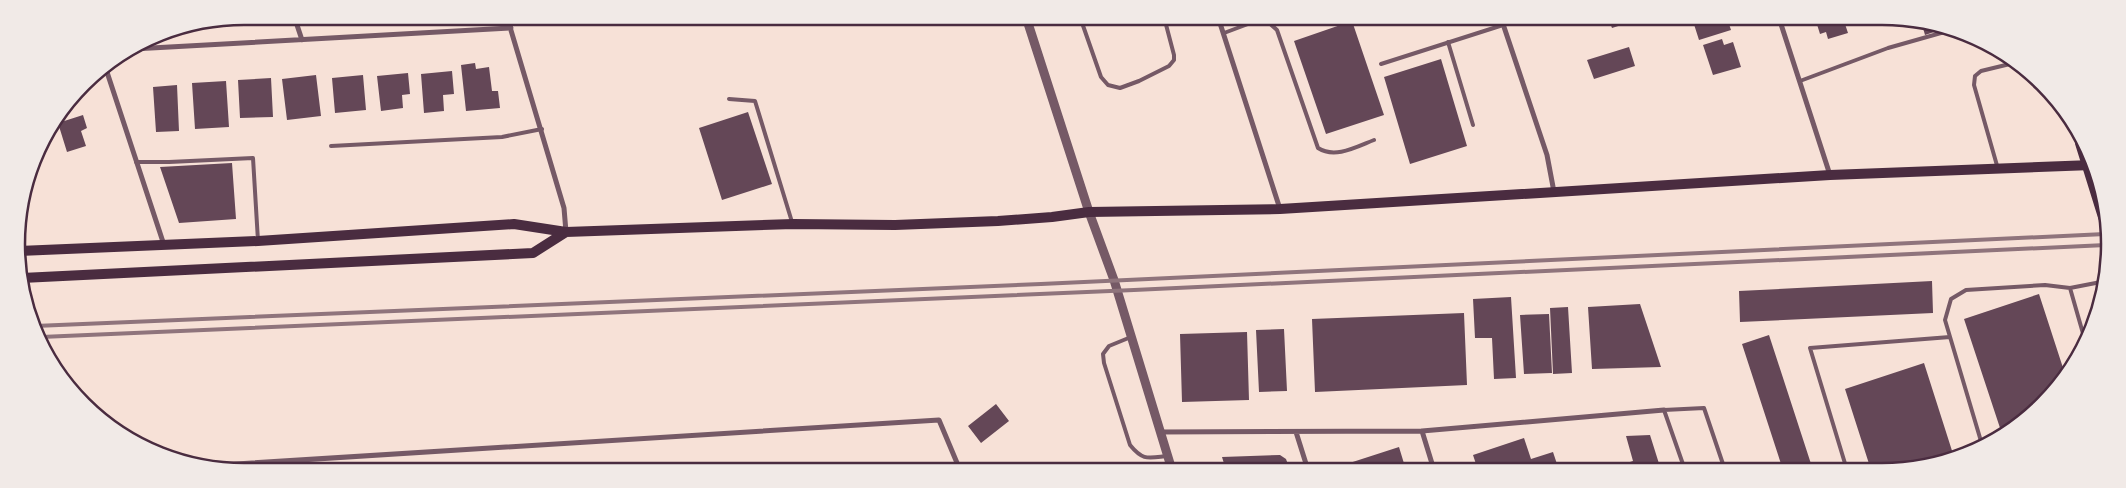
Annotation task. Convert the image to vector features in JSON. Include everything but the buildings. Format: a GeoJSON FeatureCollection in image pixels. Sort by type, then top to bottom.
{"type":"FeatureCollection","features":[{"type":"Feature","properties":{"kind":"main road"},"geometry":{"type":"LineString","coordinates":[[25,251],[258,241],[514,224],[566,232],[792,224],[895,225],[1052,217],[1089,212],[1280,209],[1830,175],[2086,165]]}},
{"type":"Feature","properties":{"kind":"main road"},"geometry":{"type":"LineString","coordinates":[[28,278],[533,253],[566,232]]}},
{"type":"Feature","properties":{"kind":"street"},"geometry":{"type":"LineString","coordinates":[[297,25],[302,40]]}},
{"type":"Feature","properties":{"kind":"street"},"geometry":{"type":"LineString","coordinates":[[510,25],[564,208],[566,232]]}},
{"type":"Feature","properties":{"kind":"street"},"geometry":{"type":"LineString","coordinates":[[1029,25],[1089,212],[1114,280],[1170,463]]}},
{"type":"Feature","properties":{"kind":"street"},"geometry":{"type":"LineString","coordinates":[[1221,25],[1280,209]]}},
{"type":"Feature","properties":{"kind":"street"},"geometry":{"type":"LineString","coordinates":[[1504,25],[1547,155],[1554,192]]}},
{"type":"Feature","properties":{"kind":"street"},"geometry":{"type":"LineString","coordinates":[[1781,25],[1830,175]]}},
{"type":"Feature","properties":{"kind":"street"},"geometry":{"type":"LineString","coordinates":[[149,47],[511,28]]}},
{"type":"Feature","properties":{"kind":"street"},"geometry":{"type":"LineString","coordinates":[[107,73],[164,245]]}},
{"type":"Feature","properties":{"kind":"street"},"geometry":{"type":"LineString","coordinates":[[1160,432],[1422,431],[1664,410]]}},
{"type":"Feature","properties":{"kind":"street"},"geometry":{"type":"LineString","coordinates":[[252,463],[939,420],[957,463]]}},
{"type":"Feature","properties":{"kind":"street"},"geometry":{"type":"LineString","coordinates":[[1422,431],[1432,463]]}},
{"type":"Feature","properties":{"kind":"street"},"geometry":{"type":"LineString","coordinates":[[1296,432],[1306,463]]}},
{"type":"Feature","properties":{"kind":"lane"},"geometry":{"type":"LineString","coordinates":[[1083,25],[1101,77],[1108,85],[1120,88],[1169,66],[1174,60],[1166,25]]}},
{"type":"Feature","properties":{"kind":"lane"},"geometry":{"type":"LineString","coordinates":[[1224,33],[1245,25]]}},
{"type":"Feature","properties":{"kind":"lane"},"geometry":{"type":"LineString","coordinates":[[1271,25],[1277,30],[1318,148],[1325,153],[1334,154],[1374,140]]}},
{"type":"Feature","properties":{"kind":"lane"},"geometry":{"type":"LineString","coordinates":[[1381,64],[1504,25]]}},
{"type":"Feature","properties":{"kind":"lane"},"geometry":{"type":"LineString","coordinates":[[1800,81],[1888,48],[1941,33]]}},
{"type":"Feature","properties":{"kind":"lane"},"geometry":{"type":"LineString","coordinates":[[1448,42],[1474,125]]}},
{"type":"Feature","properties":{"kind":"lane"},"geometry":{"type":"LineString","coordinates":[[1998,169],[1974,85],[1975,76],[1981,71],[2007,64]]}},
{"type":"Feature","properties":{"kind":"lane"},"geometry":{"type":"LineString","coordinates":[[729,99],[755,101],[792,224]]}},
{"type":"Feature","properties":{"kind":"lane"},"geometry":{"type":"LineString","coordinates":[[332,146],[502,138],[542,129]]}},
{"type":"Feature","properties":{"kind":"lane"},"geometry":{"type":"LineString","coordinates":[[136,162],[253,158],[258,241]]}},
{"type":"Feature","properties":{"kind":"lane"},"geometry":{"type":"LineString","coordinates":[[1980,439],[1946,320],[1951,299],[1966,290],[2045,285],[2070,288],[2098,283]]}},
{"type":"Feature","properties":{"kind":"lane"},"geometry":{"type":"LineString","coordinates":[[2070,288],[2082,331]]}},
{"type":"Feature","properties":{"kind":"lane"},"geometry":{"type":"LineString","coordinates":[[1131,337],[1109,346],[1103,354],[1104,363],[1130,445],[1138,455],[1147,458],[1167,456]]}},
{"type":"Feature","properties":{"kind":"lane"},"geometry":{"type":"LineString","coordinates":[[1845,463],[1810,348],[1950,337]]}},
{"type":"Feature","properties":{"kind":"lane"},"geometry":{"type":"LineString","coordinates":[[1683,463],[1664,410],[1704,408],[1723,463]]}},
{"type":"Feature","properties":{"kind":"railway"},"geometry":{"type":"LineString","coordinates":[[41,326],[1041,284],[2101,234]]}},
{"type":"Feature","properties":{"kind":"railway"},"geometry":{"type":"LineString","coordinates":[[46,337],[1134,290],[2101,245]]}}]}
